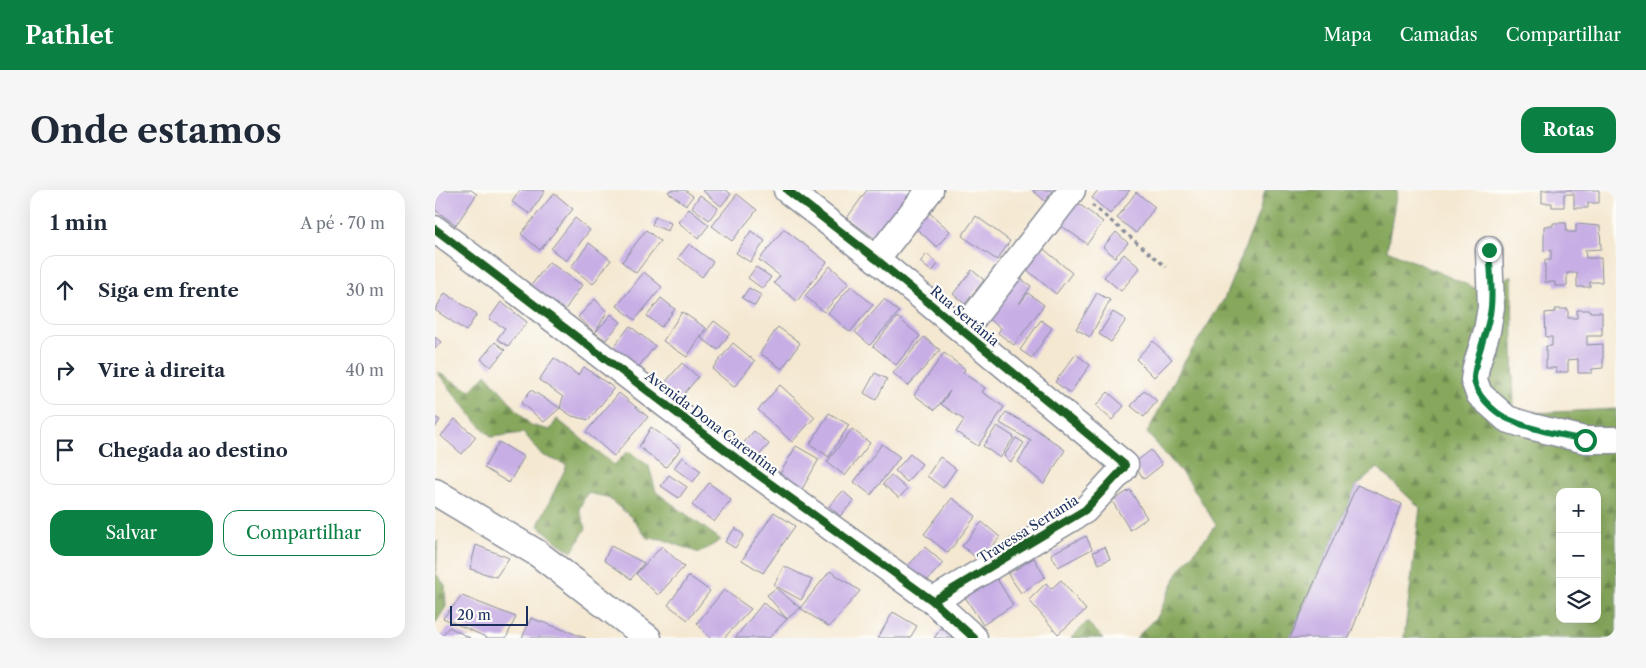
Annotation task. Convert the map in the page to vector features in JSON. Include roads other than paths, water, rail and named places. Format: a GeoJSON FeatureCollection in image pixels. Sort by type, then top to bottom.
{"type":"FeatureCollection","features":[{"type":"Feature","properties":{"kind":"street","name":"Rua Sertânia"},"geometry":{"type":"LineString","coordinates":[[787,190],[876,259],[1125,465]]}},
{"type":"Feature","properties":{"kind":"street"},"geometry":{"type":"LineString","coordinates":[[876,259],[930,190]]}},
{"type":"Feature","properties":{"kind":"street"},"geometry":{"type":"LineString","coordinates":[[963,331],[1081,196]]}},
{"type":"Feature","properties":{"kind":"street","name":"Avenida Dona Carentina"},"geometry":{"type":"LineString","coordinates":[[435,229],[753,471],[933,601],[974,638]]}},
{"type":"Feature","properties":{"kind":"street"},"geometry":{"type":"LineString","coordinates":[[1489,250],[1491,307],[1487,331],[1474,380],[1479,394],[1507,419],[1585,440],[1616,440]]}},
{"type":"Feature","properties":{"kind":"street","name":"Travessa Sertania"},"geometry":{"type":"LineString","coordinates":[[933,601],[1085,510],[1125,465]]}},
{"type":"Feature","properties":{"kind":"street"},"geometry":{"type":"LineString","coordinates":[[435,492],[537,553],[618,628],[648,638]]}}]}
